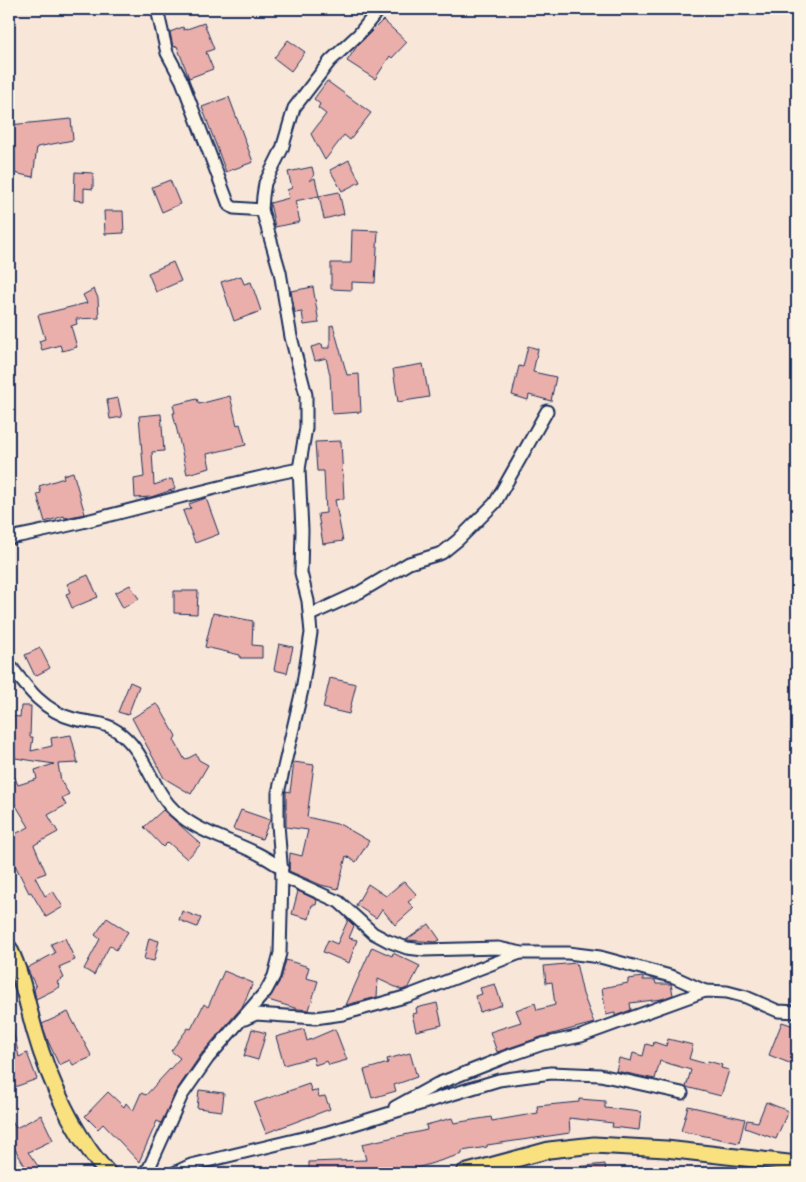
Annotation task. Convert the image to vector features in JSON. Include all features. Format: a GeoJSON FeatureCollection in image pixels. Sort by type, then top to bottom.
{"type":"FeatureCollection","features":[{"type":"Feature","properties":{"kind":"main road"},"geometry":{"type":"LineString","coordinates":[[9,948],[50,1074],[74,1125],[98,1163],[108,1173]]}},
{"type":"Feature","properties":{"kind":"main road"},"geometry":{"type":"LineString","coordinates":[[464,1173],[548,1150],[594,1145],[666,1149],[797,1164]]}},
{"type":"Feature","properties":{"kind":"street"},"geometry":{"type":"LineString","coordinates":[[157,9],[167,52],[182,81],[229,205],[234,208],[262,210]]}},
{"type":"Feature","properties":{"kind":"street"},"geometry":{"type":"LineString","coordinates":[[143,1173],[149,1168],[182,1094],[208,1058],[266,991],[274,976],[280,953],[282,872],[278,824],[278,793],[302,690],[311,633],[310,615],[302,573],[299,469],[306,428],[306,395],[291,337],[280,272],[262,210],[265,183],[282,149],[294,108],[330,61],[359,34],[379,9]]}},
{"type":"Feature","properties":{"kind":"street"},"geometry":{"type":"LineString","coordinates":[[310,615],[360,592],[409,563],[442,553],[458,540],[495,504],[546,411]]}},
{"type":"Feature","properties":{"kind":"street"},"geometry":{"type":"LineString","coordinates":[[9,538],[93,519],[243,480],[299,469]]}},
{"type":"Feature","properties":{"kind":"street"},"geometry":{"type":"LineString","coordinates":[[9,664],[38,701],[56,713],[75,720],[103,723],[130,740],[138,750],[169,805],[189,822],[202,830],[252,851],[282,872],[339,902],[373,933],[388,941],[407,948],[424,950],[498,948],[522,953],[568,953],[600,957],[674,977],[705,991],[727,992],[746,996],[778,1011],[797,1012]]}},
{"type":"Feature","properties":{"kind":"street"},"geometry":{"type":"LineString","coordinates":[[241,1020],[256,1014],[315,1018],[352,1012],[408,996],[522,953]]}},
{"type":"Feature","properties":{"kind":"street"},"geometry":{"type":"LineString","coordinates":[[376,1117],[437,1084],[512,1055],[543,1044],[581,1036],[705,991]]}},
{"type":"Feature","properties":{"kind":"street"},"geometry":{"type":"LineString","coordinates":[[174,1173],[191,1165],[328,1132],[499,1080],[551,1073],[600,1075],[682,1093]]}},
{"type":"Feature","properties":{"kind":"building"},"geometry":{"type":"Polygon","coordinates":[[[383,20],[407,42],[392,58],[390,56],[375,79],[347,61],[357,46],[383,20]]]}},
{"type":"Feature","properties":{"kind":"building"},"geometry":{"type":"Polygon","coordinates":[[[204,23],[214,49],[206,52],[213,69],[189,78],[177,46],[173,47],[170,32],[183,27],[184,30],[204,23]]]}},
{"type":"Feature","properties":{"kind":"building"},"geometry":{"type":"Polygon","coordinates":[[[288,40],[305,52],[291,71],[274,58],[288,40]]]}},
{"type":"Feature","properties":{"kind":"building"},"geometry":{"type":"Polygon","coordinates":[[[327,81],[371,113],[350,140],[344,135],[325,160],[311,134],[326,114],[318,108],[320,104],[314,99],[327,81]]]}},
{"type":"Feature","properties":{"kind":"building"},"geometry":{"type":"Polygon","coordinates":[[[229,97],[253,162],[226,172],[202,107],[229,97]]]}},
{"type":"Feature","properties":{"kind":"building"},"geometry":{"type":"Polygon","coordinates":[[[71,119],[73,140],[37,147],[33,177],[9,172],[9,125],[71,119]]]}},
{"type":"Feature","properties":{"kind":"building"},"geometry":{"type":"Polygon","coordinates":[[[349,160],[360,182],[342,191],[330,170],[349,160]]]}},
{"type":"Feature","properties":{"kind":"building"},"geometry":{"type":"Polygon","coordinates":[[[312,167],[314,175],[309,181],[315,178],[319,196],[295,201],[300,222],[275,227],[270,203],[289,198],[287,190],[292,188],[288,172],[312,167]]]}},
{"type":"Feature","properties":{"kind":"building"},"geometry":{"type":"Polygon","coordinates":[[[75,172],[93,173],[93,189],[84,188],[84,201],[74,200],[75,172]]]}},
{"type":"Feature","properties":{"kind":"building"},"geometry":{"type":"Polygon","coordinates":[[[170,180],[180,204],[162,212],[152,187],[170,180]]]}},
{"type":"Feature","properties":{"kind":"building"},"geometry":{"type":"Polygon","coordinates":[[[339,192],[344,214],[324,219],[319,196],[339,192]]]}},
{"type":"Feature","properties":{"kind":"building"},"geometry":{"type":"Polygon","coordinates":[[[104,211],[123,211],[124,233],[105,234],[104,211]]]}},
{"type":"Feature","properties":{"kind":"building"},"geometry":{"type":"Polygon","coordinates":[[[352,230],[378,231],[375,283],[352,282],[352,290],[331,289],[331,263],[351,263],[352,230]]]}},
{"type":"Feature","properties":{"kind":"building"},"geometry":{"type":"Polygon","coordinates":[[[173,262],[181,281],[156,292],[148,273],[173,262]]]}},
{"type":"Feature","properties":{"kind":"building"},"geometry":{"type":"Polygon","coordinates":[[[241,276],[244,284],[251,282],[261,311],[234,321],[221,282],[241,276]]]}},
{"type":"Feature","properties":{"kind":"building"},"geometry":{"type":"Polygon","coordinates":[[[313,287],[319,323],[304,325],[302,312],[295,313],[291,291],[313,287]]]}},
{"type":"Feature","properties":{"kind":"building"},"geometry":{"type":"Polygon","coordinates":[[[94,289],[98,298],[99,318],[76,319],[77,324],[71,326],[77,347],[62,351],[60,345],[42,350],[39,341],[45,339],[38,315],[87,303],[83,295],[94,289]]]}},
{"type":"Feature","properties":{"kind":"building"},"geometry":{"type":"Polygon","coordinates":[[[333,325],[347,375],[359,374],[361,412],[332,414],[330,375],[326,358],[315,361],[311,347],[322,344],[323,348],[330,348],[330,326],[333,325]]]}},
{"type":"Feature","properties":{"kind":"building"},"geometry":{"type":"Polygon","coordinates":[[[528,346],[538,349],[533,372],[556,377],[551,401],[529,395],[528,400],[512,395],[519,366],[523,367],[528,346]]]}},
{"type":"Feature","properties":{"kind":"building"},"geometry":{"type":"Polygon","coordinates":[[[423,364],[429,397],[398,402],[393,369],[423,364]]]}},
{"type":"Feature","properties":{"kind":"building"},"geometry":{"type":"Polygon","coordinates":[[[230,396],[237,425],[240,424],[246,445],[207,454],[210,468],[187,474],[173,413],[175,413],[173,405],[197,399],[199,404],[230,396]]]}},
{"type":"Feature","properties":{"kind":"building"},"geometry":{"type":"Polygon","coordinates":[[[118,398],[122,417],[110,419],[107,400],[118,398]]]}},
{"type":"Feature","properties":{"kind":"building"},"geometry":{"type":"Polygon","coordinates":[[[161,414],[164,451],[152,452],[154,485],[172,479],[175,489],[151,497],[135,498],[134,479],[144,477],[139,416],[161,414]]]}},
{"type":"Feature","properties":{"kind":"building"},"geometry":{"type":"Polygon","coordinates":[[[341,441],[344,499],[335,500],[343,541],[323,544],[318,514],[326,513],[324,471],[317,471],[315,442],[341,441]]]}},
{"type":"Feature","properties":{"kind":"building"},"geometry":{"type":"Polygon","coordinates":[[[73,472],[85,514],[65,518],[64,516],[45,522],[37,494],[41,493],[39,486],[64,478],[63,475],[73,472]]]}},
{"type":"Feature","properties":{"kind":"building"},"geometry":{"type":"Polygon","coordinates":[[[206,498],[219,534],[195,543],[183,511],[191,508],[189,504],[206,498]]]}},
{"type":"Feature","properties":{"kind":"building"},"geometry":{"type":"Polygon","coordinates":[[[88,575],[98,597],[72,608],[66,594],[71,592],[67,584],[88,575]]]}},
{"type":"Feature","properties":{"kind":"building"},"geometry":{"type":"Polygon","coordinates":[[[130,585],[139,599],[123,608],[115,593],[130,585]]]}},
{"type":"Feature","properties":{"kind":"building"},"geometry":{"type":"Polygon","coordinates":[[[174,591],[198,591],[197,614],[174,613],[174,591]]]}},
{"type":"Feature","properties":{"kind":"building"},"geometry":{"type":"Polygon","coordinates":[[[213,613],[253,621],[252,645],[262,646],[262,658],[240,658],[240,655],[205,647],[213,613]]]}},
{"type":"Feature","properties":{"kind":"building"},"geometry":{"type":"Polygon","coordinates":[[[279,644],[293,647],[287,673],[274,670],[279,644]]]}},
{"type":"Feature","properties":{"kind":"building"},"geometry":{"type":"Polygon","coordinates":[[[40,648],[50,668],[35,676],[25,655],[40,648]]]}},
{"type":"Feature","properties":{"kind":"building"},"geometry":{"type":"Polygon","coordinates":[[[330,678],[356,684],[349,714],[323,708],[330,678]]]}},
{"type":"Feature","properties":{"kind":"building"},"geometry":{"type":"Polygon","coordinates":[[[130,682],[139,686],[128,715],[118,712],[130,682]]]}},
{"type":"Feature","properties":{"kind":"building"},"geometry":{"type":"Polygon","coordinates":[[[156,704],[176,736],[174,740],[185,760],[196,754],[199,760],[208,765],[191,794],[164,778],[132,718],[156,704]]]}},
{"type":"Feature","properties":{"kind":"building"},"geometry":{"type":"Polygon","coordinates":[[[21,706],[31,706],[30,737],[33,737],[31,751],[52,746],[51,738],[71,735],[78,763],[58,764],[61,781],[69,794],[62,798],[66,805],[48,815],[58,832],[34,845],[46,873],[35,877],[45,896],[53,891],[63,907],[46,917],[31,892],[29,893],[13,861],[9,863],[9,837],[29,827],[9,794],[9,764],[18,785],[37,779],[35,770],[54,764],[9,757],[12,738],[11,716],[20,717],[21,706]]]}},
{"type":"Feature","properties":{"kind":"building"},"geometry":{"type":"Polygon","coordinates":[[[294,762],[314,765],[307,817],[341,825],[369,841],[356,862],[346,856],[338,889],[321,885],[289,871],[290,853],[302,856],[308,830],[286,827],[286,791],[290,792],[294,762]]]}},
{"type":"Feature","properties":{"kind":"building"},"geometry":{"type":"Polygon","coordinates":[[[163,810],[201,844],[187,859],[168,842],[163,847],[144,827],[163,810]]]}},
{"type":"Feature","properties":{"kind":"building"},"geometry":{"type":"Polygon","coordinates":[[[241,810],[270,820],[262,839],[233,829],[241,810]]]}},
{"type":"Feature","properties":{"kind":"building"},"geometry":{"type":"Polygon","coordinates":[[[404,881],[417,895],[408,902],[414,908],[395,925],[382,909],[376,918],[356,905],[368,884],[386,896],[404,881]]]}},
{"type":"Feature","properties":{"kind":"building"},"geometry":{"type":"Polygon","coordinates":[[[298,891],[317,900],[316,905],[312,905],[309,919],[292,914],[298,891]]]}},
{"type":"Feature","properties":{"kind":"building"},"geometry":{"type":"Polygon","coordinates":[[[182,911],[201,918],[197,927],[179,920],[182,911]]]}},
{"type":"Feature","properties":{"kind":"building"},"geometry":{"type":"Polygon","coordinates":[[[107,918],[128,932],[116,950],[110,945],[94,975],[84,969],[100,939],[95,935],[107,918]]]}},
{"type":"Feature","properties":{"kind":"building"},"geometry":{"type":"Polygon","coordinates":[[[348,920],[354,926],[349,938],[357,940],[349,963],[323,952],[328,940],[337,944],[348,920]]]}},
{"type":"Feature","properties":{"kind":"building"},"geometry":{"type":"Polygon","coordinates":[[[429,924],[440,940],[436,942],[406,940],[429,924]]]}},
{"type":"Feature","properties":{"kind":"building"},"geometry":{"type":"Polygon","coordinates":[[[65,938],[75,960],[59,967],[64,978],[57,982],[60,987],[36,999],[34,989],[36,987],[27,968],[55,953],[51,944],[65,938]]]}},
{"type":"Feature","properties":{"kind":"building"},"geometry":{"type":"Polygon","coordinates":[[[149,938],[159,941],[154,961],[144,959],[149,938]]]}},
{"type":"Feature","properties":{"kind":"building"},"geometry":{"type":"Polygon","coordinates":[[[372,947],[392,956],[393,953],[420,966],[409,987],[402,990],[378,979],[377,997],[346,1005],[372,947]]]}},
{"type":"Feature","properties":{"kind":"building"},"geometry":{"type":"Polygon","coordinates":[[[286,960],[309,967],[306,978],[318,981],[309,1010],[298,1009],[268,1000],[281,979],[286,960]]]}},
{"type":"Feature","properties":{"kind":"building"},"geometry":{"type":"Polygon","coordinates":[[[576,963],[583,994],[594,1023],[541,1037],[497,1052],[490,1032],[521,1022],[516,1010],[535,1003],[537,1010],[555,1005],[552,982],[546,983],[544,966],[576,963]]]}},
{"type":"Feature","properties":{"kind":"building"},"geometry":{"type":"Polygon","coordinates":[[[224,971],[253,983],[242,1007],[202,1053],[176,1091],[161,1123],[157,1121],[139,1162],[103,1124],[98,1129],[85,1116],[108,1092],[124,1107],[126,1103],[133,1111],[141,1093],[146,1095],[180,1058],[171,1051],[188,1028],[191,1029],[204,1004],[208,1007],[224,971]]]}},
{"type":"Feature","properties":{"kind":"building"},"geometry":{"type":"Polygon","coordinates":[[[643,977],[643,980],[655,980],[656,984],[671,984],[673,995],[662,999],[630,1003],[631,1010],[615,1016],[615,1013],[606,1015],[602,988],[628,983],[628,979],[643,977]]]}},
{"type":"Feature","properties":{"kind":"building"},"geometry":{"type":"Polygon","coordinates":[[[495,984],[502,1005],[480,1012],[475,996],[482,994],[480,988],[495,984]]]}},
{"type":"Feature","properties":{"kind":"building"},"geometry":{"type":"Polygon","coordinates":[[[437,1003],[442,1025],[416,1031],[412,1014],[417,1013],[416,1008],[437,1003]]]}},
{"type":"Feature","properties":{"kind":"building"},"geometry":{"type":"Polygon","coordinates":[[[68,1012],[92,1057],[73,1065],[70,1060],[59,1065],[42,1024],[68,1012]]]}},
{"type":"Feature","properties":{"kind":"building"},"geometry":{"type":"Polygon","coordinates":[[[782,1022],[797,1027],[797,1066],[769,1055],[782,1022]]]}},
{"type":"Feature","properties":{"kind":"building"},"geometry":{"type":"Polygon","coordinates":[[[9,1029],[13,1029],[19,1057],[27,1053],[37,1079],[9,1089],[9,1029]]]}},
{"type":"Feature","properties":{"kind":"building"},"geometry":{"type":"Polygon","coordinates":[[[252,1029],[266,1033],[258,1060],[244,1056],[252,1029]]]}},
{"type":"Feature","properties":{"kind":"building"},"geometry":{"type":"Polygon","coordinates":[[[304,1029],[307,1041],[335,1029],[347,1060],[329,1065],[327,1061],[315,1065],[313,1057],[284,1065],[276,1037],[304,1029]]]}},
{"type":"Feature","properties":{"kind":"building"},"geometry":{"type":"Polygon","coordinates":[[[668,1039],[693,1045],[689,1059],[707,1064],[708,1061],[722,1065],[721,1068],[729,1070],[721,1096],[686,1087],[691,1070],[660,1061],[655,1079],[616,1071],[619,1058],[631,1061],[633,1053],[643,1056],[646,1044],[653,1046],[654,1042],[666,1046],[668,1039]]]}},
{"type":"Feature","properties":{"kind":"building"},"geometry":{"type":"Polygon","coordinates":[[[410,1053],[417,1077],[394,1085],[396,1091],[372,1098],[364,1070],[388,1063],[387,1059],[410,1053]]]}},
{"type":"Feature","properties":{"kind":"building"},"geometry":{"type":"Polygon","coordinates":[[[309,1084],[312,1092],[317,1090],[319,1097],[325,1096],[330,1109],[266,1133],[254,1103],[309,1084]]]}},
{"type":"Feature","properties":{"kind":"building"},"geometry":{"type":"Polygon","coordinates":[[[199,1090],[224,1093],[222,1111],[197,1108],[199,1090]]]}},
{"type":"Feature","properties":{"kind":"building"},"geometry":{"type":"Polygon","coordinates":[[[579,1099],[605,1101],[605,1108],[641,1112],[639,1130],[612,1127],[613,1123],[569,1118],[570,1133],[487,1145],[487,1147],[462,1151],[462,1154],[401,1173],[309,1173],[309,1162],[366,1160],[362,1144],[427,1130],[426,1125],[452,1118],[454,1123],[491,1117],[492,1121],[538,1113],[537,1106],[579,1102],[579,1099]]]}},
{"type":"Feature","properties":{"kind":"building"},"geometry":{"type":"Polygon","coordinates":[[[766,1102],[788,1111],[776,1139],[745,1128],[747,1120],[758,1122],[766,1102]]]}},
{"type":"Feature","properties":{"kind":"building"},"geometry":{"type":"Polygon","coordinates":[[[688,1106],[745,1119],[739,1143],[681,1131],[688,1106]]]}},
{"type":"Feature","properties":{"kind":"building"},"geometry":{"type":"Polygon","coordinates":[[[41,1115],[53,1140],[28,1152],[43,1173],[29,1173],[9,1139],[9,1117],[16,1128],[41,1115]]]}},
{"type":"Feature","properties":{"kind":"building"},"geometry":{"type":"Polygon","coordinates":[[[605,1164],[606,1173],[577,1173],[576,1167],[605,1164]]]}}]}
